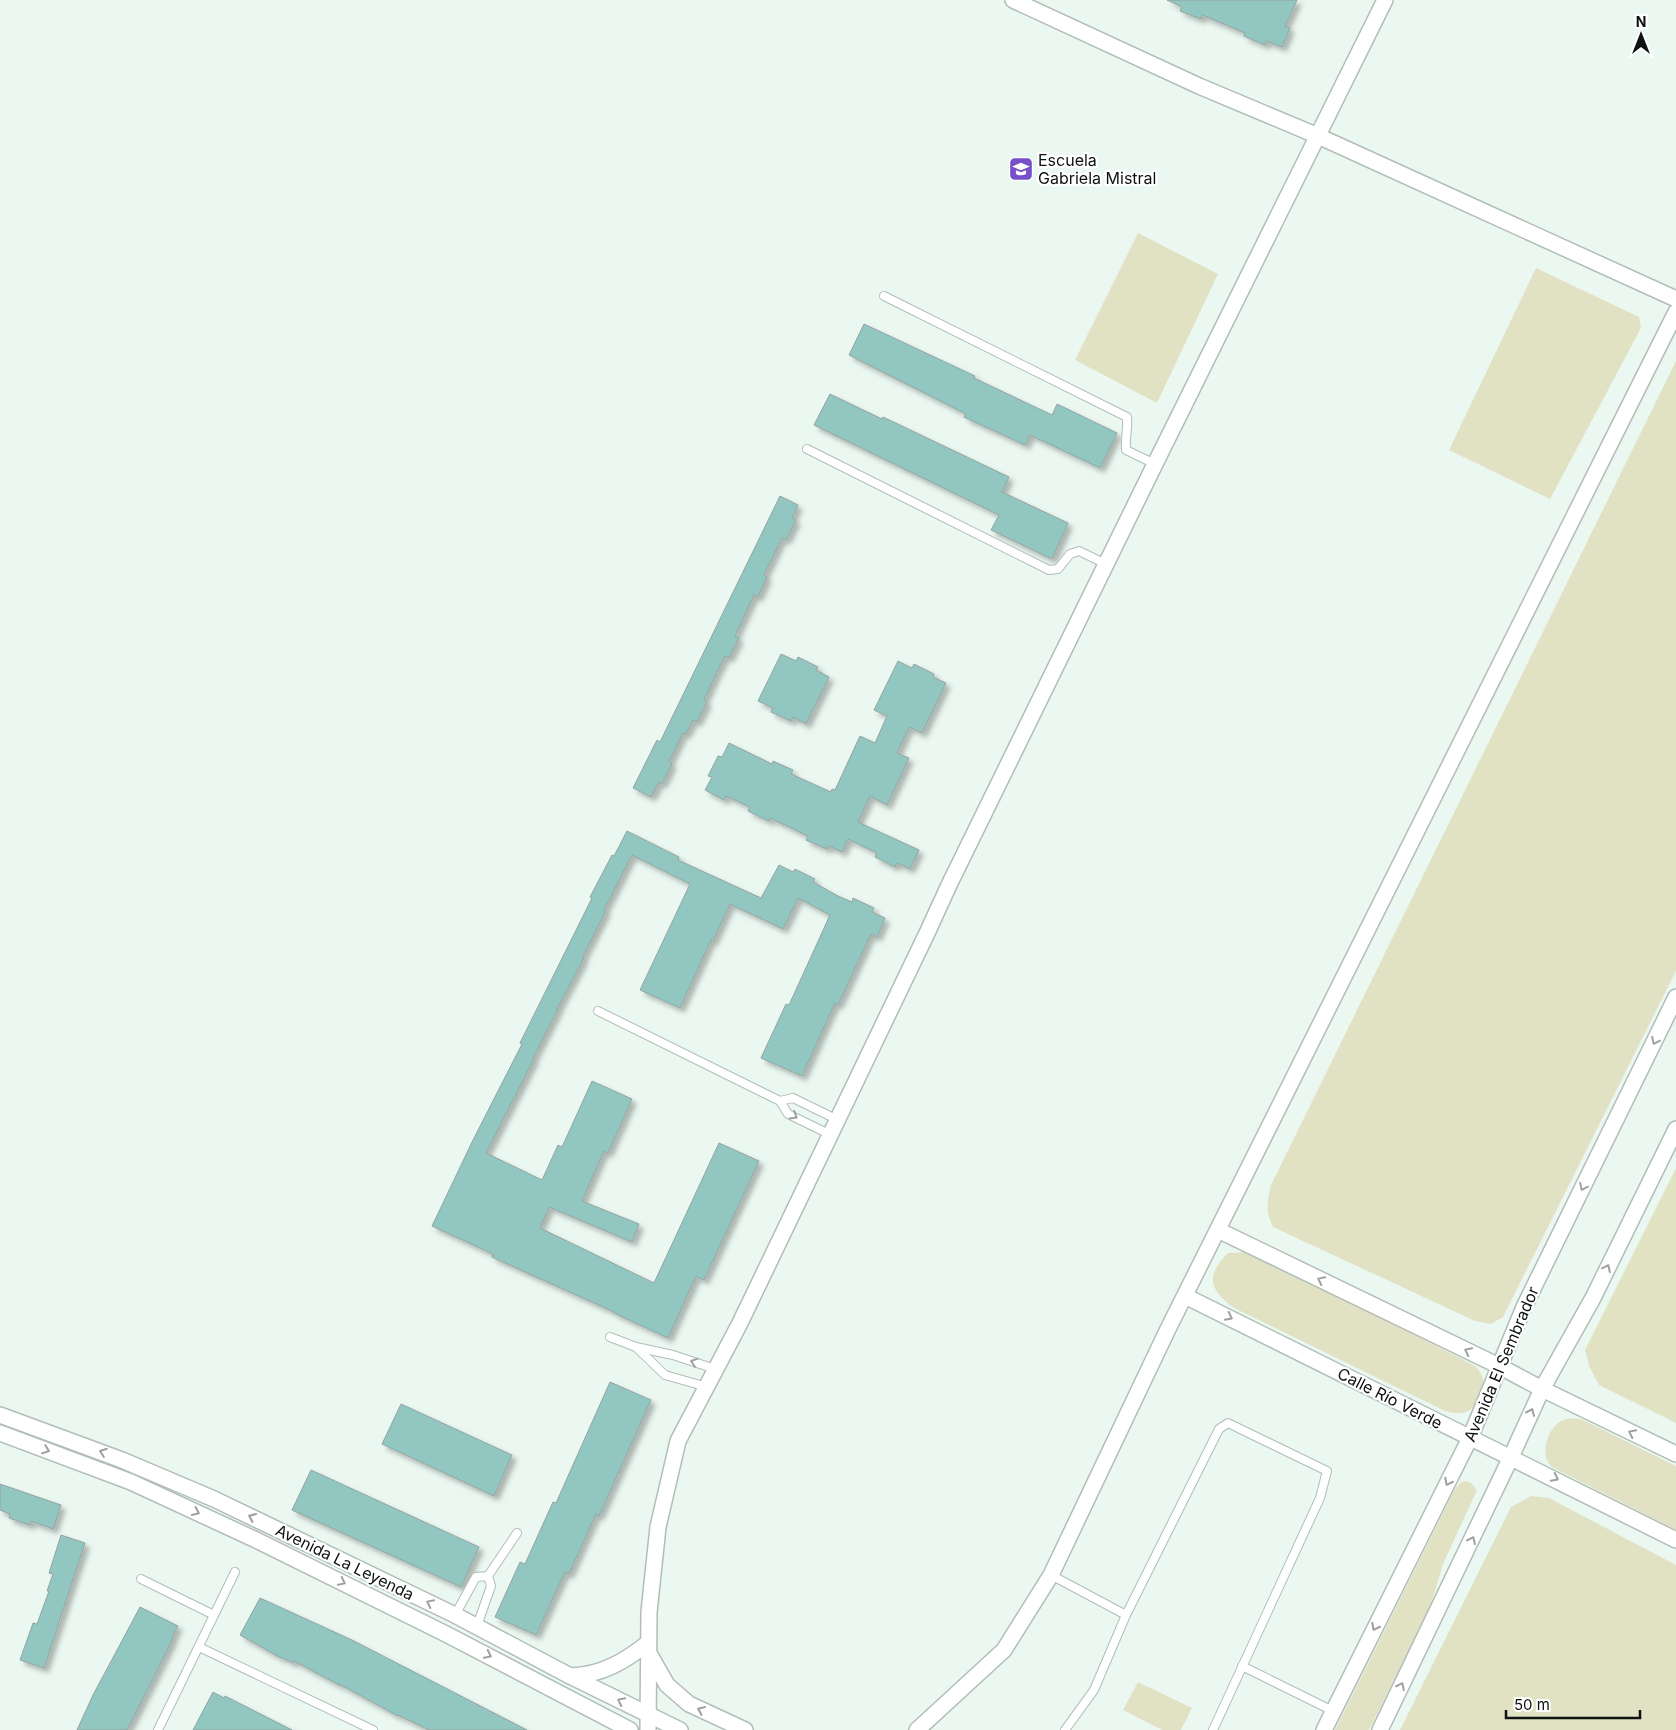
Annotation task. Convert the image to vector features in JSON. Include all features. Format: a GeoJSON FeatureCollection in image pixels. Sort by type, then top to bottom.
{"type":"FeatureCollection","features":[{"type":"Feature","properties":{"kind":"street"},"geometry":{"type":"LineString","coordinates":[[1013,0],[1198,86],[1318,136],[1676,300]]}},
{"type":"Feature","properties":{"kind":"street"},"geometry":{"type":"LineString","coordinates":[[648,1722],[649,1612],[658,1526],[678,1441],[740,1323],[949,885],[1385,0]]}},
{"type":"Feature","properties":{"kind":"street"},"geometry":{"type":"LineString","coordinates":[[917,1730],[1004,1650],[1051,1574],[1185,1296],[1676,312]]}},
{"type":"Feature","properties":{"kind":"street","name":"Avenida El Sembrador"},"geometry":{"type":"LineString","coordinates":[[1324,1730],[1470,1438],[1529,1298],[1676,997]]}},
{"type":"Feature","properties":{"kind":"street"},"geometry":{"type":"LineString","coordinates":[[1380,1730],[1542,1389],[1592,1298],[1676,1129]]}},
{"type":"Feature","properties":{"kind":"street"},"geometry":{"type":"LineString","coordinates":[[1218,1230],[1500,1366],[1542,1389],[1676,1454]]}},
{"type":"Feature","properties":{"kind":"street","name":"Calle Río Verde"},"geometry":{"type":"LineString","coordinates":[[1185,1296],[1470,1438],[1511,1456],[1676,1540]]}},
{"type":"Feature","properties":{"kind":"street","name":"Avenida La Leyenda"},"geometry":{"type":"LineString","coordinates":[[0,1415],[122,1460],[214,1499],[477,1626],[570,1676],[648,1722],[680,1730]]}},
{"type":"Feature","properties":{"kind":"street","name":"Avenida La Leyenda"},"geometry":{"type":"LineString","coordinates":[[0,1433],[131,1482],[254,1539],[473,1647],[630,1730]]}},
{"type":"Feature","properties":{"kind":"street"},"geometry":{"type":"LineString","coordinates":[[570,1676],[582,1676],[612,1667],[648,1648]]}},
{"type":"Feature","properties":{"kind":"street"},"geometry":{"type":"LineString","coordinates":[[648,1648],[667,1684],[688,1704],[745,1730]]}},
{"type":"Feature","properties":{"kind":"lane"},"geometry":{"type":"LineString","coordinates":[[884,296],[1127,417],[1126,450],[1155,464]]}},
{"type":"Feature","properties":{"kind":"lane"},"geometry":{"type":"LineString","coordinates":[[807,449],[1049,570],[1058,570],[1070,554],[1079,551],[1106,564]]}},
{"type":"Feature","properties":{"kind":"lane"},"geometry":{"type":"LineString","coordinates":[[598,1011],[780,1101],[788,1114],[830,1135]]}},
{"type":"Feature","properties":{"kind":"lane"},"geometry":{"type":"LineString","coordinates":[[780,1101],[793,1098],[838,1120]]}},
{"type":"Feature","properties":{"kind":"lane"},"geometry":{"type":"LineString","coordinates":[[610,1337],[636,1348],[673,1354],[715,1369]]}},
{"type":"Feature","properties":{"kind":"lane"},"geometry":{"type":"LineString","coordinates":[[636,1348],[665,1375],[707,1387]]}},
{"type":"Feature","properties":{"kind":"lane"},"geometry":{"type":"LineString","coordinates":[[1065,1730],[1094,1690],[1126,1615],[1220,1429],[1228,1423],[1327,1471],[1320,1498],[1213,1730]]}},
{"type":"Feature","properties":{"kind":"lane"},"geometry":{"type":"LineString","coordinates":[[488,1576],[517,1533]]}},
{"type":"Feature","properties":{"kind":"lane"},"geometry":{"type":"LineString","coordinates":[[158,1730],[235,1572]]}},
{"type":"Feature","properties":{"kind":"lane"},"geometry":{"type":"LineString","coordinates":[[1051,1574],[1126,1615]]}},
{"type":"Feature","properties":{"kind":"lane"},"geometry":{"type":"LineString","coordinates":[[455,1615],[476,1577],[488,1576]]}},
{"type":"Feature","properties":{"kind":"lane"},"geometry":{"type":"LineString","coordinates":[[477,1626],[491,1586],[488,1576]]}},
{"type":"Feature","properties":{"kind":"lane"},"geometry":{"type":"LineString","coordinates":[[141,1579],[214,1615]]}},
{"type":"Feature","properties":{"kind":"lane"},"geometry":{"type":"LineString","coordinates":[[199,1647],[373,1730]]}},
{"type":"Feature","properties":{"kind":"lane"},"geometry":{"type":"LineString","coordinates":[[1242,1666],[1333,1711]]}},
{"type":"Feature","properties":{"kind":"green space"},"geometry":{"type":"Polygon","coordinates":[[[1138,233],[1218,274],[1157,403],[1075,360],[1138,233]]]}},
{"type":"Feature","properties":{"kind":"green space"},"geometry":{"type":"Polygon","coordinates":[[[1536,268],[1639,317],[1641,328],[1550,499],[1449,450],[1536,268]]]}},
{"type":"Feature","properties":{"kind":"green space"},"geometry":{"type":"Polygon","coordinates":[[[1676,361],[1676,971],[1503,1317],[1491,1324],[1475,1321],[1273,1227],[1268,1211],[1271,1185],[1676,361]]]}},
{"type":"Feature","properties":{"kind":"green space"},"geometry":{"type":"Polygon","coordinates":[[[1676,1168],[1676,1423],[1599,1385],[1589,1366],[1585,1350],[1676,1168]]]}},
{"type":"Feature","properties":{"kind":"green space"},"geometry":{"type":"Polygon","coordinates":[[[1244,1252],[1263,1259],[1475,1366],[1483,1380],[1482,1392],[1477,1403],[1468,1411],[1462,1413],[1445,1411],[1234,1308],[1215,1289],[1213,1276],[1228,1253],[1244,1252]]]}},
{"type":"Feature","properties":{"kind":"green space"},"geometry":{"type":"Polygon","coordinates":[[[1573,1418],[1581,1419],[1676,1466],[1676,1530],[1552,1467],[1546,1456],[1546,1442],[1556,1425],[1561,1421],[1573,1418]]]}},
{"type":"Feature","properties":{"kind":"green space"},"geometry":{"type":"Polygon","coordinates":[[[1461,1482],[1471,1483],[1477,1490],[1443,1564],[1430,1608],[1369,1730],[1335,1730],[1455,1489],[1461,1482]]]}},
{"type":"Feature","properties":{"kind":"green space"},"geometry":{"type":"Polygon","coordinates":[[[1531,1496],[1549,1498],[1676,1565],[1676,1730],[1400,1730],[1511,1507],[1531,1496]]]}},
{"type":"Feature","properties":{"kind":"green space"},"geometry":{"type":"Polygon","coordinates":[[[1138,1682],[1192,1708],[1181,1730],[1162,1730],[1123,1710],[1138,1682]]]}},
{"type":"Feature","properties":{"kind":"building"},"geometry":{"type":"Polygon","coordinates":[[[1167,0],[1297,0],[1285,26],[1290,28],[1282,47],[1266,41],[1265,45],[1244,36],[1245,33],[1202,15],[1201,19],[1180,11],[1182,7],[1167,0]]]}},
{"type":"Feature","properties":{"kind":"building"},"geometry":{"type":"Polygon","coordinates":[[[864,324],[975,376],[974,378],[1052,415],[1057,404],[1117,433],[1100,468],[1030,435],[1025,445],[964,417],[966,414],[849,355],[864,324]]]}},
{"type":"Feature","properties":{"kind":"building"},"geometry":{"type":"Polygon","coordinates":[[[830,394],[1009,477],[1002,492],[1068,523],[1052,559],[991,530],[999,515],[814,425],[830,394]]]}},
{"type":"Feature","properties":{"kind":"building"},"geometry":{"type":"Polygon","coordinates":[[[780,496],[798,505],[792,518],[796,520],[786,540],[782,538],[764,575],[767,577],[758,597],[754,595],[735,636],[739,638],[729,658],[725,656],[718,670],[704,700],[707,702],[697,722],[693,720],[686,734],[683,733],[669,762],[672,764],[662,784],[659,782],[651,797],[633,788],[657,740],[660,742],[780,496]]]}},
{"type":"Feature","properties":{"kind":"building"},"geometry":{"type":"Polygon","coordinates":[[[781,654],[796,661],[798,657],[818,667],[816,670],[829,677],[806,724],[793,717],[791,721],[771,712],[773,708],[758,701],[781,654]]]}},
{"type":"Feature","properties":{"kind":"building"},"geometry":{"type":"Polygon","coordinates":[[[898,661],[912,668],[914,664],[934,674],[933,677],[946,683],[922,733],[909,727],[897,753],[909,758],[887,805],[870,796],[858,822],[919,850],[910,869],[897,863],[895,867],[875,857],[877,853],[848,839],[842,852],[829,846],[827,849],[806,840],[808,836],[770,818],[769,821],[748,811],[750,807],[726,796],[724,800],[705,790],[712,777],[708,776],[718,756],[722,757],[729,743],[772,764],[773,761],[793,770],[791,774],[831,792],[832,789],[835,790],[860,736],[875,743],[887,716],[874,710],[898,661]]]}},
{"type":"Feature","properties":{"kind":"building"},"geometry":{"type":"Polygon","coordinates":[[[627,831],[679,857],[678,860],[761,898],[779,865],[793,872],[795,869],[815,879],[813,882],[838,896],[852,902],[853,898],[874,908],[872,912],[885,918],[877,937],[871,934],[838,1005],[835,1003],[802,1076],[761,1058],[786,1004],[789,1005],[830,915],[798,898],[783,929],[730,904],[713,941],[711,940],[680,1008],[640,990],[690,884],[632,855],[604,910],[606,911],[582,958],[584,958],[486,1153],[542,1180],[558,1145],[562,1147],[592,1081],[632,1099],[608,1153],[604,1151],[582,1201],[639,1224],[632,1242],[549,1207],[540,1228],[654,1283],[719,1143],[759,1161],[704,1280],[696,1276],[668,1338],[492,1257],[493,1254],[432,1226],[522,1044],[520,1043],[592,898],[590,897],[627,831]]]}},
{"type":"Feature","properties":{"kind":"building"},"geometry":{"type":"Polygon","coordinates":[[[610,1382],[651,1400],[599,1516],[596,1514],[569,1574],[565,1572],[536,1635],[495,1617],[520,1562],[525,1564],[553,1502],[556,1503],[610,1382]]]}},
{"type":"Feature","properties":{"kind":"building"},"geometry":{"type":"Polygon","coordinates":[[[401,1404],[512,1455],[494,1496],[382,1444],[401,1404]]]}},
{"type":"Feature","properties":{"kind":"building"},"geometry":{"type":"Polygon","coordinates":[[[311,1470],[479,1547],[461,1587],[292,1510],[311,1470]]]}},
{"type":"Feature","properties":{"kind":"building"},"geometry":{"type":"Polygon","coordinates":[[[0,1484],[61,1505],[53,1529],[31,1521],[30,1525],[9,1518],[10,1514],[0,1510],[0,1484]]]}},
{"type":"Feature","properties":{"kind":"building"},"geometry":{"type":"Polygon","coordinates":[[[61,1535],[85,1543],[44,1668],[20,1660],[33,1623],[37,1624],[49,1591],[47,1591],[53,1574],[49,1573],[61,1535]]]}},
{"type":"Feature","properties":{"kind":"building"},"geometry":{"type":"Polygon","coordinates":[[[260,1598],[352,1640],[527,1730],[429,1730],[398,1716],[294,1661],[293,1663],[281,1658],[240,1635],[260,1598]]]}},
{"type":"Feature","properties":{"kind":"building"},"geometry":{"type":"Polygon","coordinates":[[[140,1607],[178,1626],[127,1730],[77,1730],[93,1695],[140,1607]]]}},
{"type":"Feature","properties":{"kind":"building"},"geometry":{"type":"Polygon","coordinates":[[[213,1692],[224,1698],[225,1696],[292,1730],[193,1730],[213,1692]]]}},
{"type":"Feature","properties":{"kind":"place","name":"Escuela Gabriela Mistral"},"geometry":{"type":"Point","coordinates":[1021,169]}}]}
